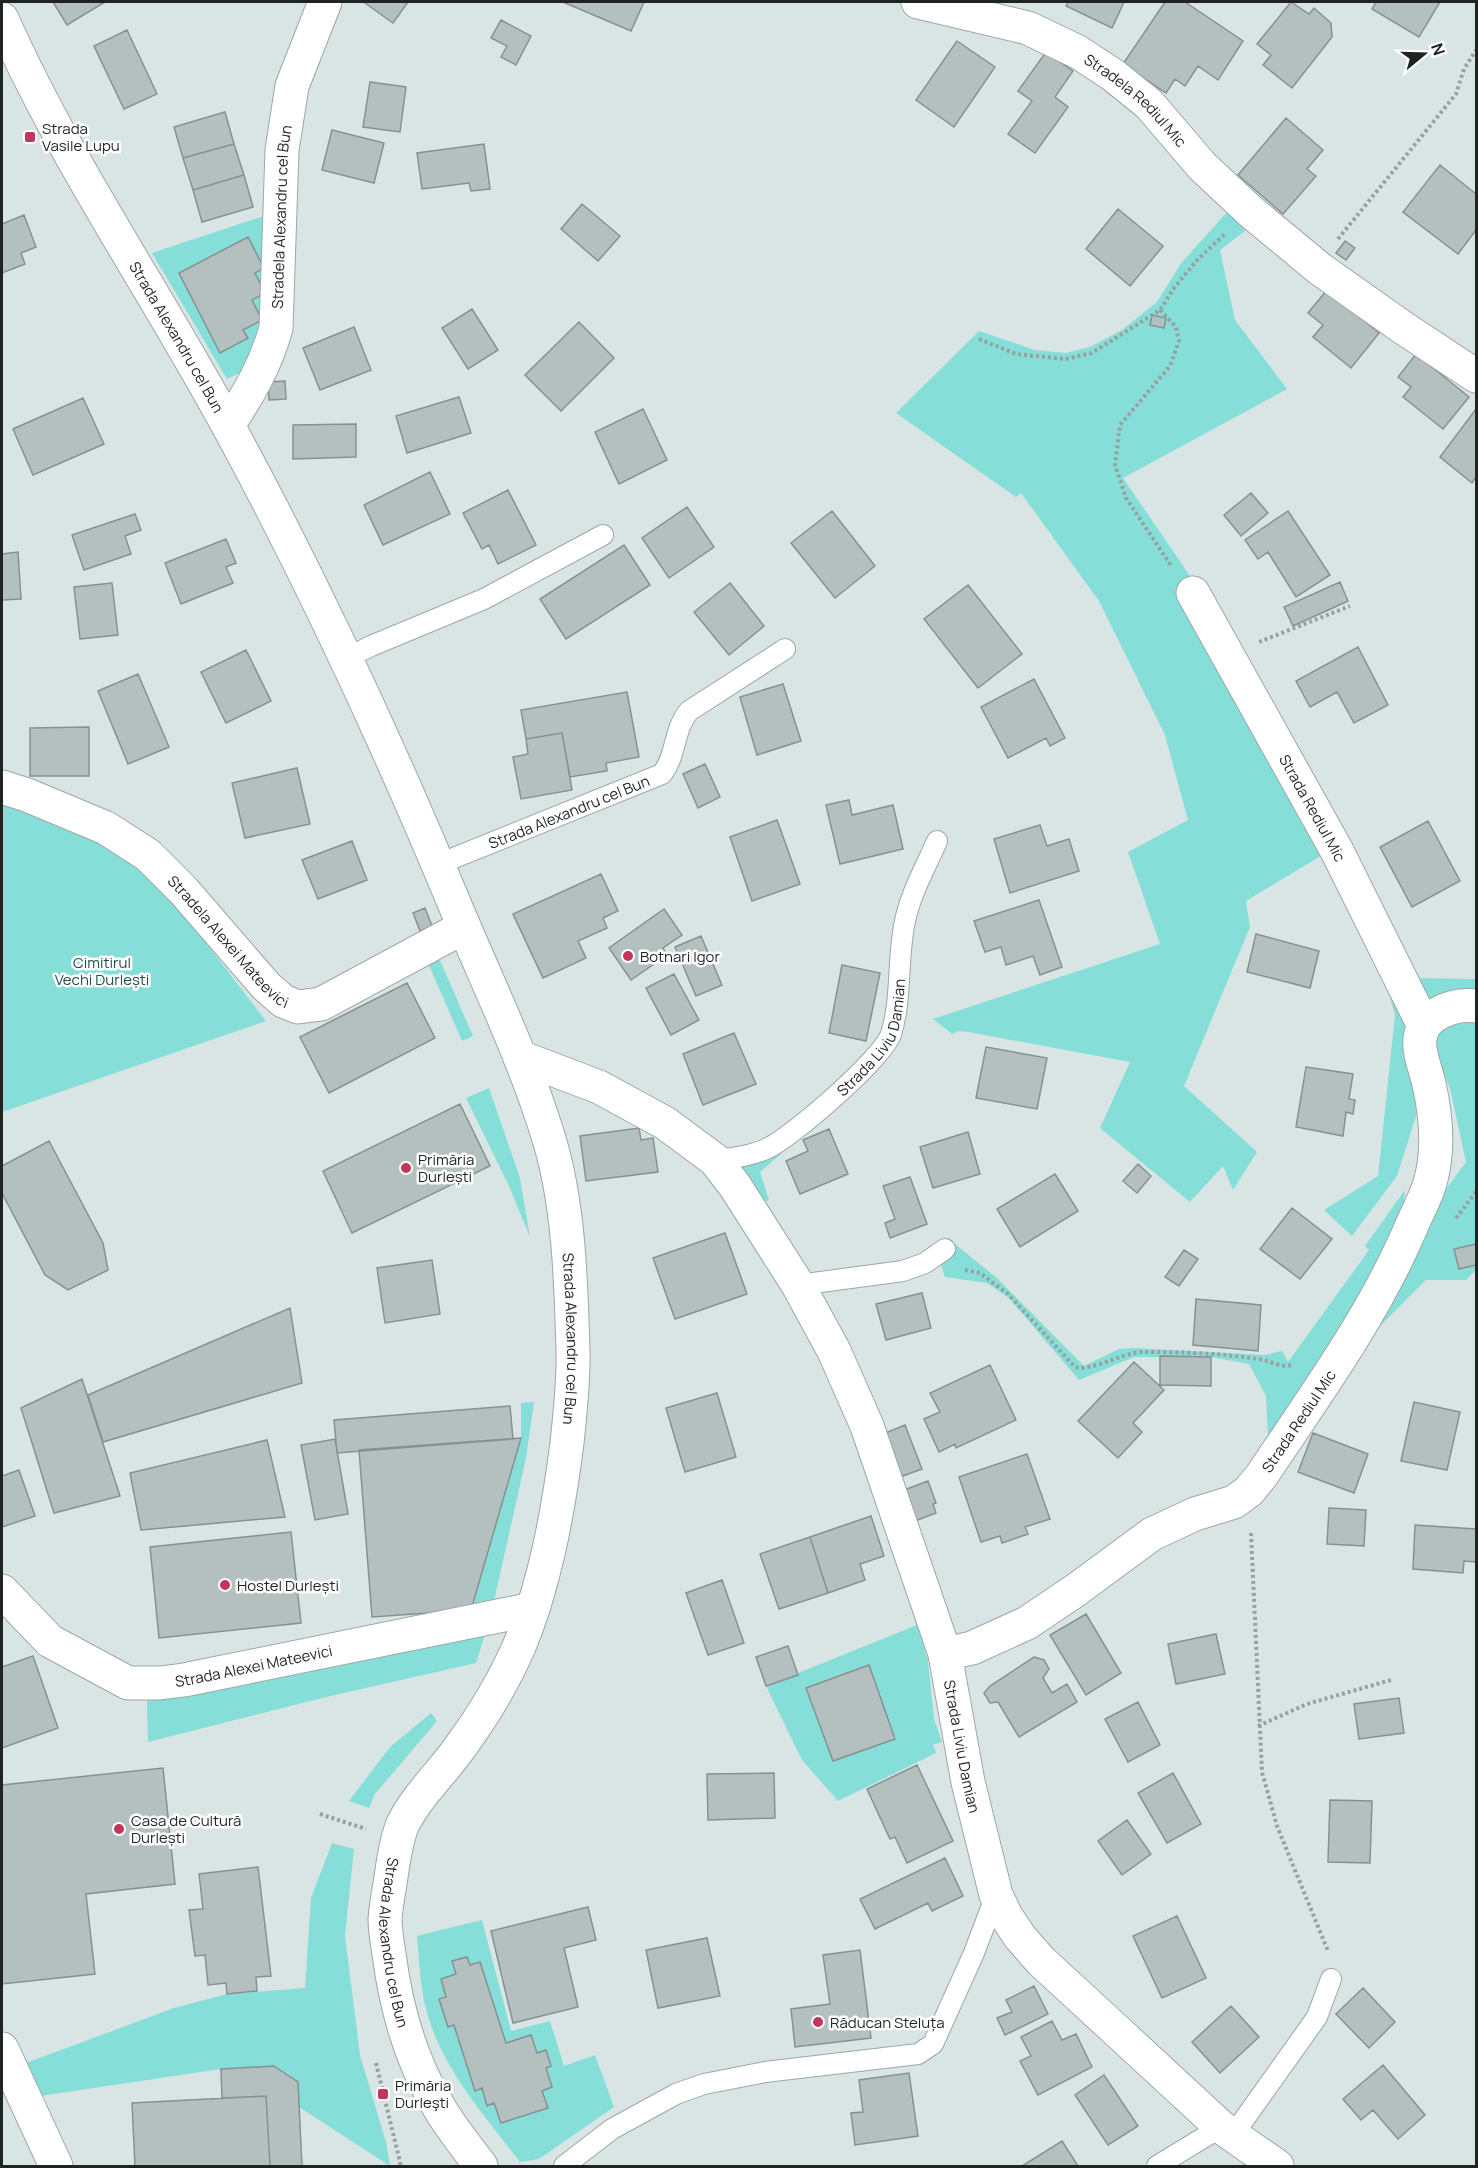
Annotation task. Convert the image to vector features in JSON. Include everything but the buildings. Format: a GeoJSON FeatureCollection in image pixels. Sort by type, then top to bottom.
{"type":"FeatureCollection","features":[{"type":"Feature","properties":{"kind":"street","name":"Stradela Alexandru cel Bun"},"geometry":{"type":"LineString","coordinates":[[228,425],[259,377],[270,351],[276,327],[282,150],[292,86],[325,2]]}},
{"type":"Feature","properties":{"kind":"street","name":"Stradela Rediul Mic"},"geometry":{"type":"LineString","coordinates":[[918,2],[1028,28],[1078,52],[1113,75],[1149,104],[1202,166],[1250,212],[1317,266],[1402,327],[1476,376]]}},
{"type":"Feature","properties":{"kind":"street","name":"Strada Alexandru cel Bun"},"geometry":{"type":"LineString","coordinates":[[2,19],[25,72],[63,143],[228,425],[300,561],[347,658],[520,1058],[550,1143],[560,1186],[567,1242],[573,1356],[569,1426],[553,1533],[533,1609],[517,1651],[481,1719],[424,1792],[403,1825],[395,1848],[385,1919],[393,1981],[401,2019],[411,2050],[440,2109],[481,2166]]}},
{"type":"Feature","properties":{"kind":"street","name":"Strada Rediul Mic"},"geometry":{"type":"LineString","coordinates":[[945,1654],[972,1648],[1027,1623],[1152,1534],[1195,1514],[1234,1502],[1249,1491],[1268,1466],[1374,1304],[1401,1251],[1430,1183],[1436,1141],[1433,1098],[1419,1040],[1424,1026],[1337,851],[1193,593]]}},
{"type":"Feature","properties":{"kind":"street","name":"Stradela Alexei Mateevici"},"geometry":{"type":"LineString","coordinates":[[2,787],[106,828],[148,855],[183,890],[266,986],[282,1001],[298,1007],[321,1004],[464,927]]}},
{"type":"Feature","properties":{"kind":"street"},"geometry":{"type":"LineString","coordinates":[[1424,1026],[1429,1019],[1440,1012],[1476,1005]]}},
{"type":"Feature","properties":{"kind":"street","name":"Strada Liviu Damian"},"geometry":{"type":"LineString","coordinates":[[520,1058],[599,1087],[665,1123],[715,1160],[735,1186],[798,1285],[834,1351],[867,1426],[945,1654],[968,1782],[996,1895],[1006,1916],[1020,1937],[1041,1961],[1227,2131],[1277,2166]]}},
{"type":"Feature","properties":{"kind":"street","name":"Strada Alexei Mateevici"},"geometry":{"type":"LineString","coordinates":[[2,1591],[50,1641],[128,1683],[184,1680],[533,1609]]}},
{"type":"Feature","properties":{"kind":"street"},"geometry":{"type":"LineString","coordinates":[[2,2049],[57,2166]]}},
{"type":"Feature","properties":{"kind":"lane"},"geometry":{"type":"LineString","coordinates":[[347,658],[484,599],[603,535]]}},
{"type":"Feature","properties":{"kind":"lane","name":"Strada Alexandru cel Bun"},"geometry":{"type":"LineString","coordinates":[[438,864],[662,774],[669,764],[678,728],[689,711],[785,649]]}},
{"type":"Feature","properties":{"kind":"lane","name":"Strada Liviu Damian"},"geometry":{"type":"LineString","coordinates":[[715,1160],[746,1156],[768,1148],[839,1092],[874,1060],[891,1036],[905,919],[916,887],[938,840]]}},
{"type":"Feature","properties":{"kind":"lane"},"geometry":{"type":"LineString","coordinates":[[798,1285],[903,1272],[926,1263],[945,1249]]}},
{"type":"Feature","properties":{"kind":"lane"},"geometry":{"type":"LineString","coordinates":[[564,2166],[612,2129],[676,2094],[704,2084],[765,2072],[918,2054],[933,2044],[974,1953],[996,1895]]}},
{"type":"Feature","properties":{"kind":"lane"},"geometry":{"type":"LineString","coordinates":[[1157,2166],[1227,2131],[1317,2017],[1331,1979]]}},
{"type":"Feature","properties":{"kind":"path"},"geometry":{"type":"LineString","coordinates":[[1317,266],[1456,94],[1464,69],[1476,50]]}},
{"type":"Feature","properties":{"kind":"path"},"geometry":{"type":"LineString","coordinates":[[979,339],[1016,354],[1066,359],[1092,353],[1160,310],[1174,288],[1198,259],[1250,212]]}},
{"type":"Feature","properties":{"kind":"path"},"geometry":{"type":"LineString","coordinates":[[1160,310],[1176,327],[1179,341],[1170,366],[1120,425],[1115,465],[1126,498],[1177,574],[1193,593]]}},
{"type":"Feature","properties":{"kind":"path"},"geometry":{"type":"LineString","coordinates":[[1227,653],[1350,606]]}},
{"type":"Feature","properties":{"kind":"path"},"geometry":{"type":"LineString","coordinates":[[926,1263],[980,1273],[1008,1293],[1075,1367],[1080,1369],[1089,1368],[1122,1354],[1140,1352],[1226,1355],[1263,1360],[1288,1367],[1296,1363]]}},
{"type":"Feature","properties":{"kind":"path"},"geometry":{"type":"LineString","coordinates":[[1249,1491],[1258,1726],[1262,1773],[1277,1826],[1327,1945],[1332,1966],[1331,1979]]}},
{"type":"Feature","properties":{"kind":"path"},"geometry":{"type":"LineString","coordinates":[[1258,1726],[1307,1704],[1391,1680]]}},
{"type":"Feature","properties":{"kind":"path"},"geometry":{"type":"LineString","coordinates":[[320,1815],[373,1831]]}},
{"type":"Feature","properties":{"kind":"path"},"geometry":{"type":"LineString","coordinates":[[374,2052],[401,2166]]}},
{"type":"Feature","properties":{"kind":"green space"},"geometry":{"type":"Polygon","coordinates":[[[1229,210],[1250,227],[1220,250],[1235,320],[1287,389],[1123,478],[1192,579],[1177,587],[1324,854],[1246,901],[1250,927],[1184,1086],[1257,1152],[1233,1190],[1223,1166],[1190,1202],[1100,1128],[1130,1062],[969,1032],[959,1031],[952,1034],[933,1019],[1160,944],[1128,852],[1188,820],[1165,735],[1099,601],[1021,493],[1016,497],[896,413],[979,331],[1035,350],[1066,353],[1090,347],[1122,330],[1157,302],[1182,262],[1229,210]]]}},
{"type":"Feature","properties":{"kind":"green space"},"geometry":{"type":"Polygon","coordinates":[[[273,213],[267,317],[242,372],[227,379],[152,253],[273,213]]]}},
{"type":"Feature","properties":{"kind":"green space","name":"Cimitirul Vechi Durlești"},"geometry":{"type":"Polygon","coordinates":[[[2,800],[111,844],[173,900],[266,1021],[2,1112],[2,800]]]}},
{"type":"Feature","properties":{"kind":"green space"},"geometry":{"type":"Polygon","coordinates":[[[439,958],[473,1036],[462,1041],[428,963],[439,958]]]}},
{"type":"Feature","properties":{"kind":"green space"},"geometry":{"type":"Polygon","coordinates":[[[1382,969],[1405,1017],[1418,1110],[1397,1176],[1352,1236],[1324,1210],[1378,1176],[1395,1015],[1382,969]]]}},
{"type":"Feature","properties":{"kind":"green space"},"geometry":{"type":"Polygon","coordinates":[[[1409,978],[1476,979],[1476,994],[1434,1002],[1418,999],[1409,978]]]}},
{"type":"Feature","properties":{"kind":"green space"},"geometry":{"type":"Polygon","coordinates":[[[1476,1015],[1476,1270],[1466,1280],[1426,1280],[1357,1349],[1441,1196],[1466,1162],[1450,1088],[1430,1039],[1441,1022],[1476,1015]]]}},
{"type":"Feature","properties":{"kind":"green space"},"geometry":{"type":"Polygon","coordinates":[[[489,1088],[520,1178],[530,1237],[509,1186],[466,1098],[489,1088]]]}},
{"type":"Feature","properties":{"kind":"green space"},"geometry":{"type":"Polygon","coordinates":[[[782,1153],[760,1172],[769,1200],[758,1204],[731,1167],[782,1153]]]}},
{"type":"Feature","properties":{"kind":"green space"},"geometry":{"type":"Polygon","coordinates":[[[1405,1190],[1402,1223],[1268,1450],[1238,1479],[1268,1437],[1266,1396],[1249,1364],[1211,1357],[1134,1357],[1079,1380],[1009,1298],[987,1283],[945,1277],[940,1261],[955,1244],[997,1278],[1084,1366],[1119,1349],[1134,1348],[1265,1355],[1282,1351],[1288,1362],[1369,1250],[1365,1246],[1405,1190]]]}},
{"type":"Feature","properties":{"kind":"green space"},"geometry":{"type":"Polygon","coordinates":[[[534,1402],[526,1458],[492,1610],[469,1617],[521,1438],[521,1403],[534,1402]]]}},
{"type":"Feature","properties":{"kind":"green space"},"geometry":{"type":"Polygon","coordinates":[[[917,1625],[928,1661],[934,1719],[942,1742],[933,1745],[936,1753],[838,1801],[802,1760],[766,1686],[917,1625]]]}},
{"type":"Feature","properties":{"kind":"green space"},"geometry":{"type":"Polygon","coordinates":[[[485,1634],[476,1663],[326,1697],[148,1742],[147,1701],[485,1634]]]}},
{"type":"Feature","properties":{"kind":"green space"},"geometry":{"type":"Polygon","coordinates":[[[431,1713],[437,1721],[375,1794],[369,1808],[349,1801],[390,1747],[431,1713]]]}},
{"type":"Feature","properties":{"kind":"green space"},"geometry":{"type":"Polygon","coordinates":[[[332,1843],[354,1849],[345,1936],[360,2055],[386,2142],[390,2166],[299,2107],[297,2082],[274,2066],[221,2069],[40,2096],[26,2063],[174,2008],[227,1994],[305,1988],[311,1898],[332,1843]]]}},
{"type":"Feature","properties":{"kind":"green space"},"geometry":{"type":"Polygon","coordinates":[[[482,1920],[511,2031],[550,2021],[564,2066],[595,2055],[614,2107],[539,2159],[520,2162],[478,2107],[441,2049],[425,2005],[417,1936],[482,1920]]]}},
{"type":"Feature","properties":{"kind":"place","name":"Strada Vasile Lupu"},"geometry":{"type":"Point","coordinates":[30,137]}},
{"type":"Feature","properties":{"kind":"place","name":"Botnari Igor"},"geometry":{"type":"Point","coordinates":[628,956]}},
{"type":"Feature","properties":{"kind":"place","name":"Primăria Durlești"},"geometry":{"type":"Point","coordinates":[406,1168]}},
{"type":"Feature","properties":{"kind":"place","name":"Hostel Durlești"},"geometry":{"type":"Point","coordinates":[225,1585]}},
{"type":"Feature","properties":{"kind":"place","name":"Casa de Cultură Durlești"},"geometry":{"type":"Point","coordinates":[119,1829]}},
{"type":"Feature","properties":{"kind":"place","name":"Răducan Steluța"},"geometry":{"type":"Point","coordinates":[818,2022]}},
{"type":"Feature","properties":{"kind":"place","name":"Primăria Durleşti"},"geometry":{"type":"Point","coordinates":[383,2094]}}]}
